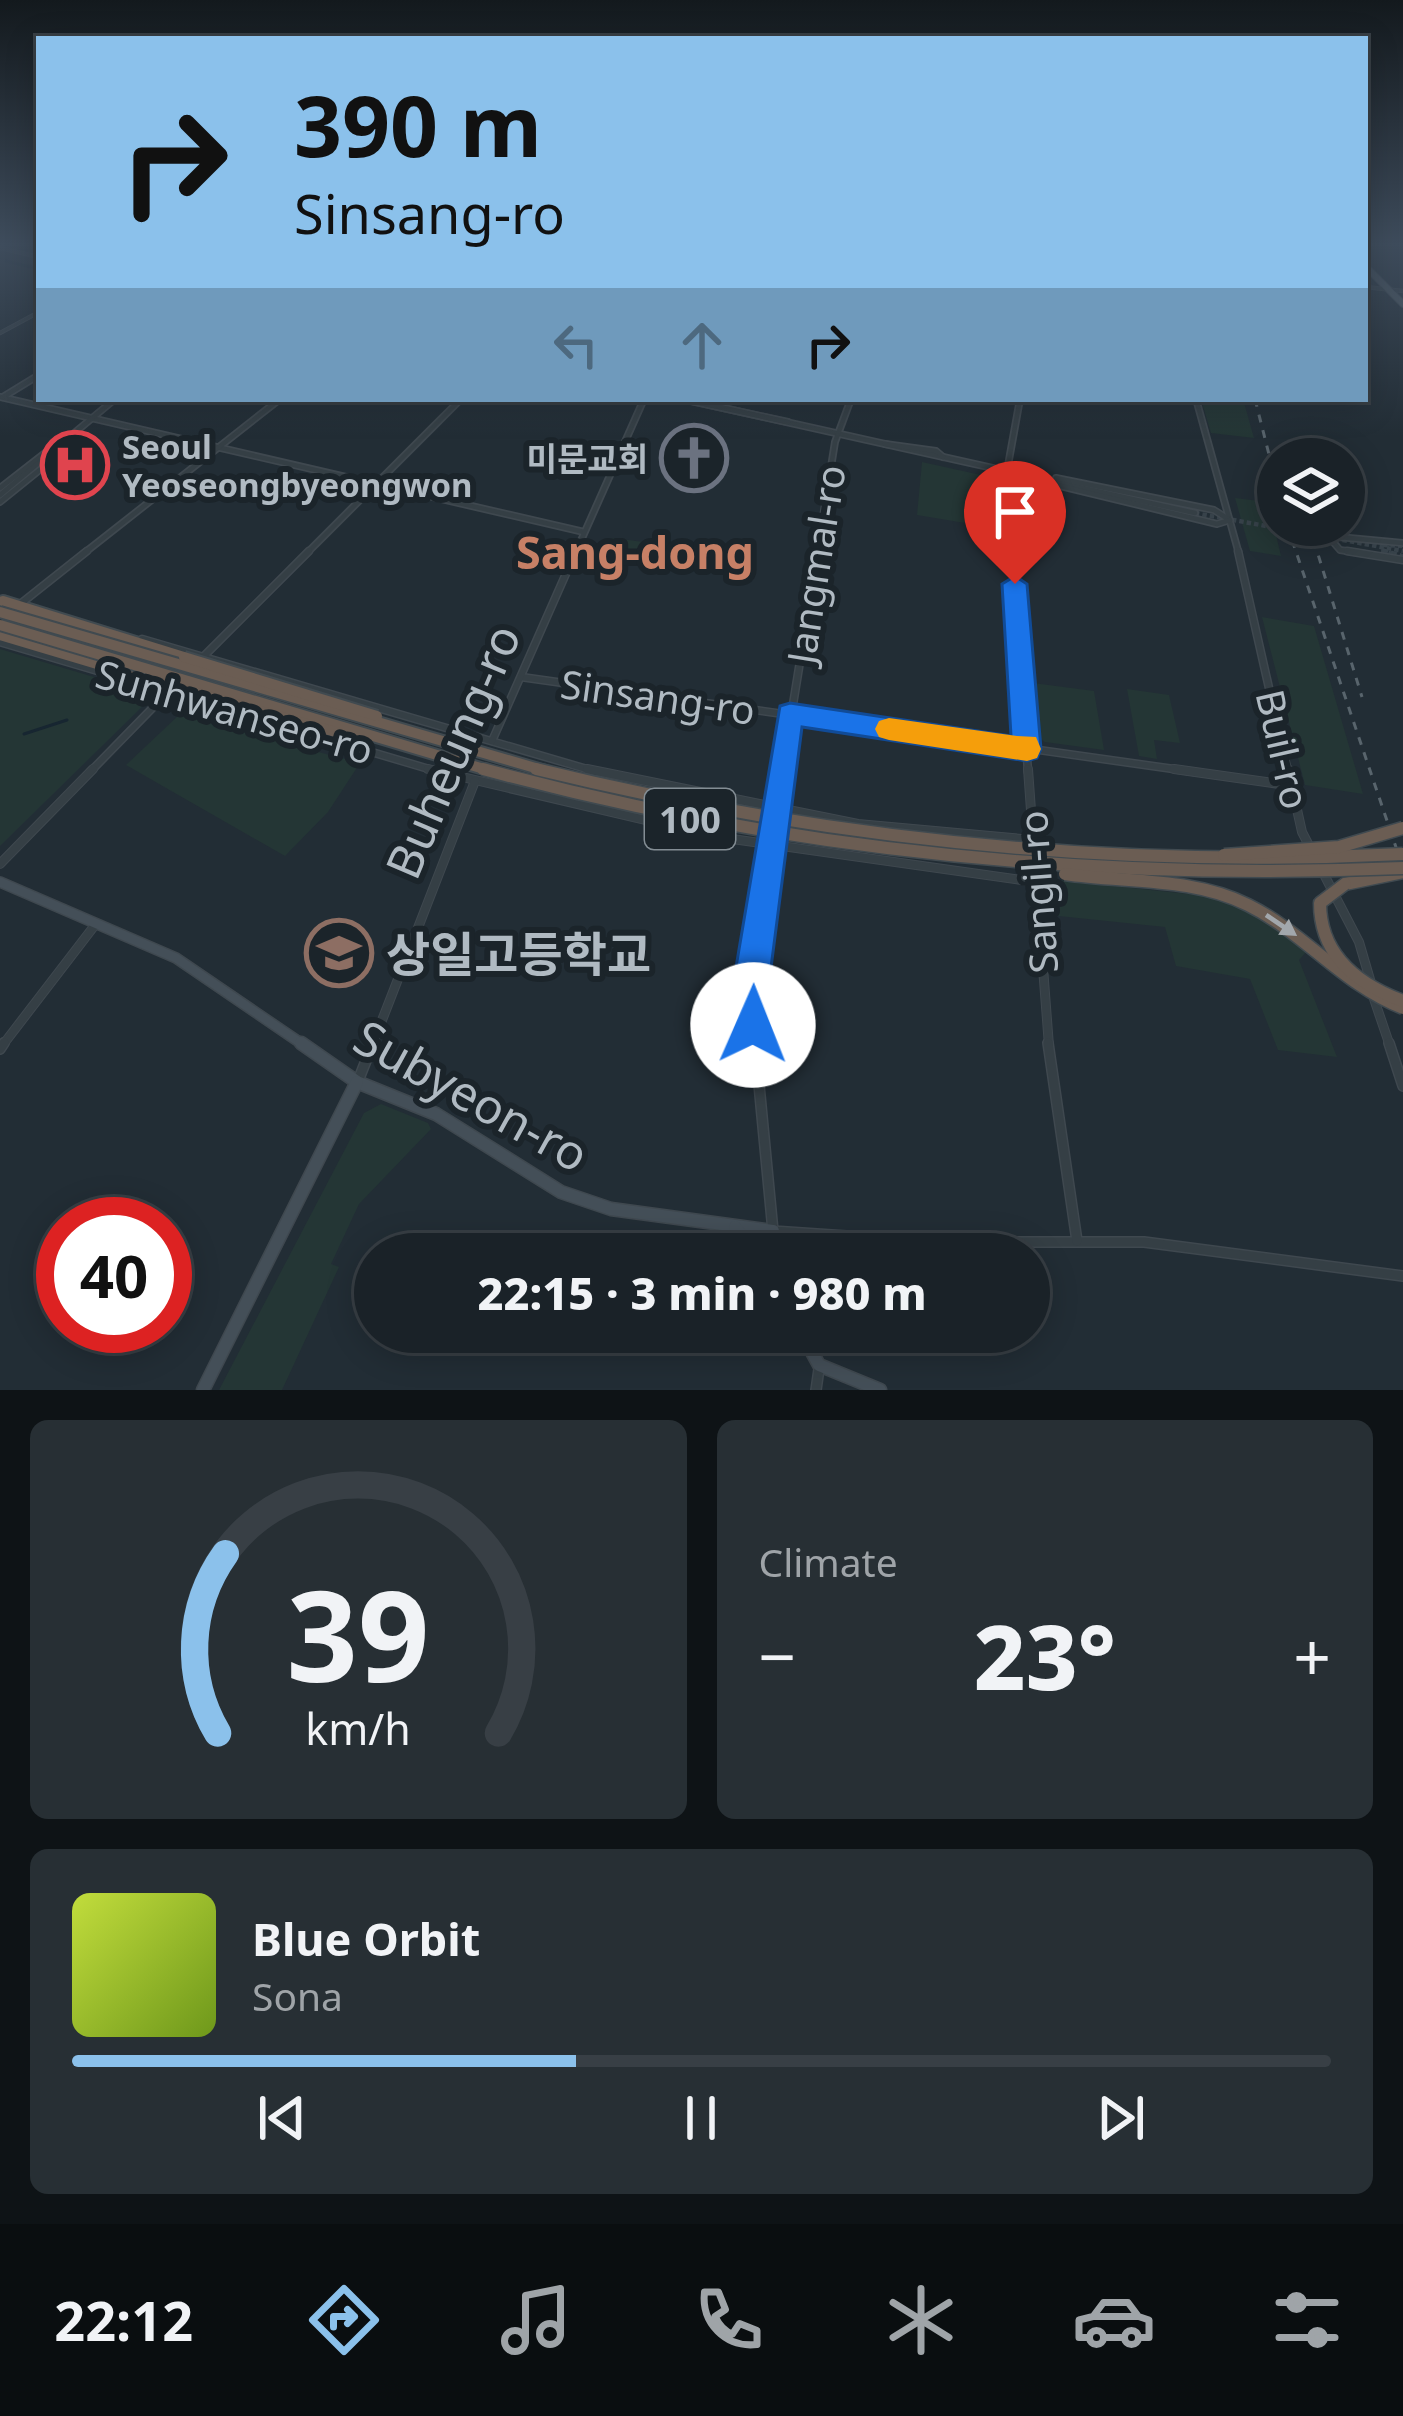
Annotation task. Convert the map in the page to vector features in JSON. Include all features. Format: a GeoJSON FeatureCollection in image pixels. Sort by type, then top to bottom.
{"type":"FeatureCollection","features":[{"type":"Feature","properties":{"kind":"highway"},"geometry":{"type":"LineString","coordinates":[[1,604],[363,710],[410,739]]}},
{"type":"Feature","properties":{"kind":"highway","name":"100"},"geometry":{"type":"LineString","coordinates":[[1,604],[410,739],[792,823],[946,844],[1184,860],[1403,854]]}},
{"type":"Feature","properties":{"kind":"highway","name":"100"},"geometry":{"type":"LineString","coordinates":[[0,625],[694,819],[877,850],[1024,866],[1229,874],[1403,870]]}},
{"type":"Feature","properties":{"kind":"highway"},"geometry":{"type":"LineString","coordinates":[[4,639],[357,738],[410,739]]}},
{"type":"Feature","properties":{"kind":"highway"},"geometry":{"type":"LineString","coordinates":[[1184,860],[1255,850],[1322,848],[1381,838],[1403,827]]}},
{"type":"Feature","properties":{"kind":"highway"},"geometry":{"type":"LineString","coordinates":[[1024,866],[1192,887],[1230,897],[1277,921],[1368,994],[1403,1005]]}},
{"type":"Feature","properties":{"kind":"highway"},"geometry":{"type":"LineString","coordinates":[[1403,870],[1330,892],[1320,903],[1318,918],[1331,952],[1403,1005]]}},
{"type":"Feature","properties":{"kind":"main road","name":"Subyeon-ro"},"geometry":{"type":"LineString","coordinates":[[0,883],[176,958],[357,1082],[446,1119],[526,1172],[589,1204],[773,1231]]}},
{"type":"Feature","properties":{"kind":"main road","name":"Buheung-ro"},"geometry":{"type":"LineString","coordinates":[[203,1390],[357,1082]]}},
{"type":"Feature","properties":{"kind":"main road"},"geometry":{"type":"LineString","coordinates":[[734,1226],[740,1233]]}},
{"type":"Feature","properties":{"kind":"main road"},"geometry":{"type":"LineString","coordinates":[[812,1353],[819,1365],[880,1390]]}},
{"type":"Feature","properties":{"kind":"street"},"geometry":{"type":"LineString","coordinates":[[0,333],[36,314]]}},
{"type":"Feature","properties":{"kind":"street"},"geometry":{"type":"LineString","coordinates":[[1,398],[36,377]]}},
{"type":"Feature","properties":{"kind":"street"},"geometry":{"type":"LineString","coordinates":[[1,398],[584,532]]}},
{"type":"Feature","properties":{"kind":"street"},"geometry":{"type":"LineString","coordinates":[[0,495],[111,402]]}},
{"type":"Feature","properties":{"kind":"street"},"geometry":{"type":"LineString","coordinates":[[19,605],[276,402]]}},
{"type":"Feature","properties":{"kind":"street"},"geometry":{"type":"LineString","coordinates":[[0,864],[458,402]]}},
{"type":"Feature","properties":{"kind":"street","name":"Buheung-ro"},"geometry":{"type":"LineString","coordinates":[[357,1082],[475,779],[641,402]]}},
{"type":"Feature","properties":{"kind":"street"},"geometry":{"type":"LineString","coordinates":[[697,402],[1230,520]]}},
{"type":"Feature","properties":{"kind":"street","name":"Jangmal-ro"},"geometry":{"type":"LineString","coordinates":[[773,1231],[750,991],[837,433],[849,402]]}},
{"type":"Feature","properties":{"kind":"street","name":"Sangil-ro"},"geometry":{"type":"LineString","coordinates":[[1019,402],[1006,471],[1046,1022],[1077,1241]]}},
{"type":"Feature","properties":{"kind":"street","name":"Buil-ro"},"geometry":{"type":"LineString","coordinates":[[1197,402],[1230,520],[1310,856],[1364,944],[1376,1016],[1403,1086]]}},
{"type":"Feature","properties":{"kind":"street"},"geometry":{"type":"LineString","coordinates":[[0,495],[62,452],[72,434]]}},
{"type":"Feature","properties":{"kind":"street"},"geometry":{"type":"LineString","coordinates":[[1198,513],[1217,524],[1230,520]]}},
{"type":"Feature","properties":{"kind":"street"},"geometry":{"type":"LineString","coordinates":[[562,527],[590,519]]}},
{"type":"Feature","properties":{"kind":"street"},"geometry":{"type":"LineString","coordinates":[[562,527],[577,549]]}},
{"type":"Feature","properties":{"kind":"street"},"geometry":{"type":"LineString","coordinates":[[1403,543],[1328,536],[1340,550],[1403,560]]}},
{"type":"Feature","properties":{"kind":"street"},"geometry":{"type":"LineString","coordinates":[[1,604],[204,656],[602,774],[776,811],[947,835],[1033,840]]}},
{"type":"Feature","properties":{"kind":"street","name":"Sunhwanseo-ro"},"geometry":{"type":"LineString","coordinates":[[4,639],[168,693],[612,816],[770,848],[1036,882]]}},
{"type":"Feature","properties":{"kind":"street","name":"Sinsang-ro"},"geometry":{"type":"LineString","coordinates":[[521,677],[1294,786]]}},
{"type":"Feature","properties":{"kind":"street"},"geometry":{"type":"LineString","coordinates":[[0,1049],[95,925]]}},
{"type":"Feature","properties":{"kind":"street"},"geometry":{"type":"LineString","coordinates":[[773,1231],[786,1233]]}},
{"type":"Feature","properties":{"kind":"street"},"geometry":{"type":"LineString","coordinates":[[1050,1241],[1144,1242],[1403,1276]]}},
{"type":"Feature","properties":{"kind":"street"},"geometry":{"type":"LineString","coordinates":[[816,1390],[819,1365]]}},
{"type":"Feature","properties":{"kind":"shaded area"},"geometry":{"type":"Polygon","coordinates":[[[1202,402],[1244,402],[1254,438],[1211,433],[1202,402]]]}},
{"type":"Feature","properties":{"kind":"shaded area"},"geometry":{"type":"Polygon","coordinates":[[[922,462],[999,479],[1001,501],[982,500],[983,526],[917,515],[922,462]]]}},
{"type":"Feature","properties":{"kind":"shaded area"},"geometry":{"type":"Polygon","coordinates":[[[1235,498],[1257,501],[1257,546],[1279,546],[1281,556],[1250,551],[1235,498]]]}},
{"type":"Feature","properties":{"kind":"shaded area"},"geometry":{"type":"Polygon","coordinates":[[[613,538],[674,546],[669,569],[604,560],[613,538]]]}},
{"type":"Feature","properties":{"kind":"shaded area"},"geometry":{"type":"Polygon","coordinates":[[[1262,617],[1314,626],[1363,794],[1305,785],[1262,617]]]}},
{"type":"Feature","properties":{"kind":"shaded area"},"geometry":{"type":"Polygon","coordinates":[[[0,649],[151,694],[151,698],[0,846],[0,649]]]}},
{"type":"Feature","properties":{"kind":"shaded area"},"geometry":{"type":"Polygon","coordinates":[[[1033,683],[1094,691],[1104,750],[1038,737],[1033,683]]]}},
{"type":"Feature","properties":{"kind":"shaded area"},"geometry":{"type":"Polygon","coordinates":[[[1127,689],[1169,695],[1180,743],[1154,740],[1157,759],[1139,756],[1127,689]]]}},
{"type":"Feature","properties":{"kind":"shaded area"},"geometry":{"type":"Polygon","coordinates":[[[179,715],[360,763],[328,812],[285,856],[126,765],[179,715]]]}},
{"type":"Feature","properties":{"kind":"shaded area"},"geometry":{"type":"Polygon","coordinates":[[[1047,879],[1217,897],[1259,915],[1308,950],[1299,960],[1337,1057],[1278,1050],[1250,979],[1176,966],[1165,927],[1049,915],[1047,879]]]}},
{"type":"Feature","properties":{"kind":"shaded area"},"geometry":{"type":"Polygon","coordinates":[[[381,1104],[428,1123],[431,1129],[359,1204],[331,1264],[339,1267],[282,1390],[219,1390],[364,1113],[381,1104]]]}},
{"type":"Feature","properties":{"kind":"waterway"},"geometry":{"type":"LineString","coordinates":[[24,734],[67,720]]}},
{"type":"Feature","properties":{"kind":"tunnel"},"geometry":{"type":"LineString","coordinates":[[1195,513],[1403,551]]}},
{"type":"Feature","properties":{"kind":"tunnel"},"geometry":{"type":"LineString","coordinates":[[1383,545],[1403,546]]}},
{"type":"Feature","properties":{"kind":"tunnel"},"geometry":{"type":"LineString","coordinates":[[1381,551],[1389,553]]}},
{"type":"Feature","properties":{"kind":"tunnel"},"geometry":{"type":"LineString","coordinates":[[1382,551],[1389,553]]}},
{"type":"Feature","properties":{"kind":"tunnel"},"geometry":{"type":"LineString","coordinates":[[1389,553],[1393,554]]}},
{"type":"Feature","properties":{"kind":"tunnel"},"geometry":{"type":"LineString","coordinates":[[1389,553],[1403,557]]}},
{"type":"Feature","properties":{"kind":"railway"},"geometry":{"type":"LineString","coordinates":[[1256,402],[1265,438]]}},
{"type":"Feature","properties":{"kind":"railway"},"geometry":{"type":"LineString","coordinates":[[1294,546],[1403,868]]}},
{"type":"Feature","properties":{"kind":"railway"},"geometry":{"type":"LineString","coordinates":[[1315,546],[1362,697]]}},
{"type":"Feature","properties":{"kind":"slow traffic"},"geometry":{"type":"LineString","coordinates":[[889,729],[1027,749],[1026,745]]}},
{"type":"Feature","properties":{"kind":"place","name":"미문교회"},"geometry":{"type":"Point","coordinates":[694,458]}},
{"type":"Feature","properties":{"kind":"place","name":"Seoul Yeoseongbyeongwon"},"geometry":{"type":"Point","coordinates":[75,465]}},
{"type":"Feature","properties":{"kind":"place","name":"상일고등학교"},"geometry":{"type":"Point","coordinates":[339,953]}},
{"type":"Feature","properties":{"kind":"district","name":"Sang-dong"},"geometry":{"type":"Point","coordinates":[635,551]}},
{"type":"Feature","properties":{"kind":"route"},"geometry":{"type":"LineString","coordinates":[[753,1025],[750,991],[790,714],[1027,749],[1015,584]]}}]}
